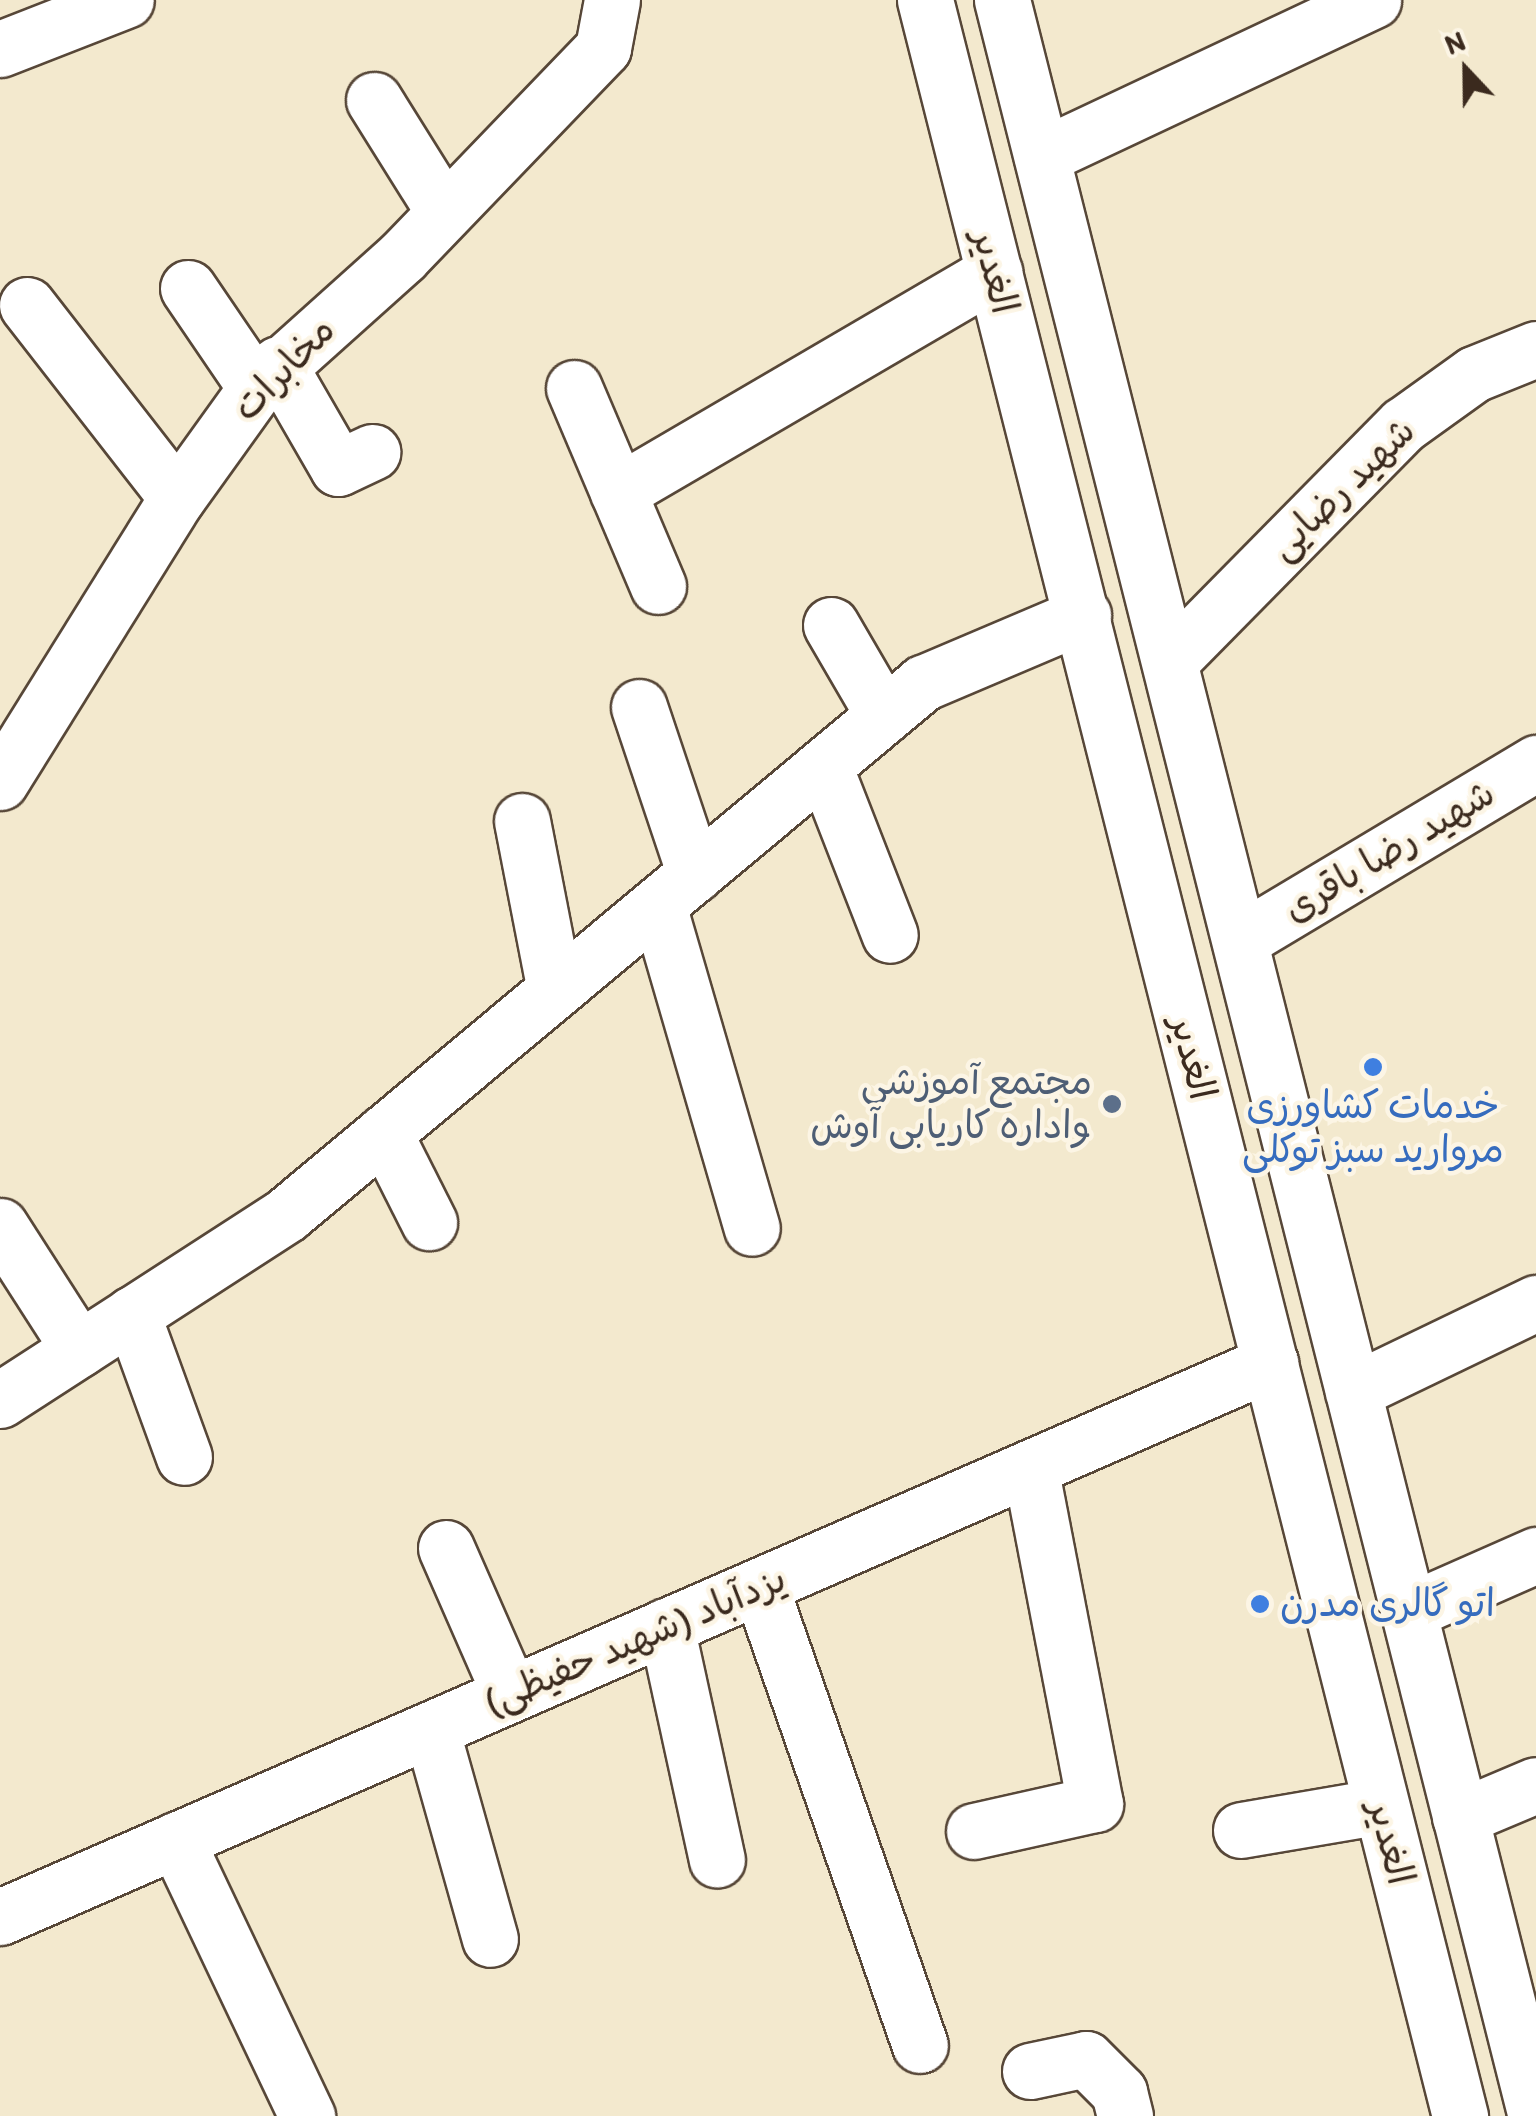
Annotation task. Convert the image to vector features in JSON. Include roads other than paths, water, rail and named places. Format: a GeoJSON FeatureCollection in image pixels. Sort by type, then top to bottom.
{"type":"FeatureCollection","features":[{"type":"Feature","properties":{"kind":"street"},"geometry":{"type":"LineString","coordinates":[[0,49],[126,0]]}},
{"type":"Feature","properties":{"kind":"street","name":"مخابرات"},"geometry":{"type":"LineString","coordinates":[[0,782],[178,498],[267,376],[444,212],[603,48],[612,0]]}},
{"type":"Feature","properties":{"kind":"street","name":"الغدیر"},"geometry":{"type":"LineString","coordinates":[[925,0],[1460,2116]]}},
{"type":"Feature","properties":{"kind":"street","name":"الغدیر"},"geometry":{"type":"LineString","coordinates":[[1002,0],[1242,939],[1460,1816],[1522,2004],[1532,2114]]}},
{"type":"Feature","properties":{"kind":"street"},"geometry":{"type":"LineString","coordinates":[[1042,156],[1373,0]]}},
{"type":"Feature","properties":{"kind":"street"},"geometry":{"type":"LineString","coordinates":[[374,100],[444,212]]}},
{"type":"Feature","properties":{"kind":"street"},"geometry":{"type":"LineString","coordinates":[[618,492],[995,272]]}},
{"type":"Feature","properties":{"kind":"street"},"geometry":{"type":"LineString","coordinates":[[188,288],[267,376],[338,468],[372,452]]}},
{"type":"Feature","properties":{"kind":"street"},"geometry":{"type":"LineString","coordinates":[[27,305],[178,498]]}},
{"type":"Feature","properties":{"kind":"street","name":"شهید رضایی"},"geometry":{"type":"LineString","coordinates":[[1170,660],[1402,425],[1474,374],[1536,349]]}},
{"type":"Feature","properties":{"kind":"street"},"geometry":{"type":"LineString","coordinates":[[574,388],[658,586]]}},
{"type":"Feature","properties":{"kind":"street"},"geometry":{"type":"LineString","coordinates":[[0,1400],[286,1214],[923,683],[1082,615]]}},
{"type":"Feature","properties":{"kind":"street"},"geometry":{"type":"LineString","coordinates":[[831,625],[884,716]]}},
{"type":"Feature","properties":{"kind":"street"},"geometry":{"type":"LineString","coordinates":[[639,707],[752,1228]]}},
{"type":"Feature","properties":{"kind":"street","name":"شهید رضا باقری"},"geometry":{"type":"LineString","coordinates":[[1242,939],[1536,764]]}},
{"type":"Feature","properties":{"kind":"street"},"geometry":{"type":"LineString","coordinates":[[824,766],[890,935]]}},
{"type":"Feature","properties":{"kind":"street"},"geometry":{"type":"LineString","coordinates":[[522,821],[555,990]]}},
{"type":"Feature","properties":{"kind":"street"},"geometry":{"type":"LineString","coordinates":[[384,1133],[429,1222]]}},
{"type":"Feature","properties":{"kind":"street"},"geometry":{"type":"LineString","coordinates":[[0,1226],[79,1349]]}},
{"type":"Feature","properties":{"kind":"street"},"geometry":{"type":"LineString","coordinates":[[1352,1391],[1536,1303]]}},
{"type":"Feature","properties":{"kind":"street"},"geometry":{"type":"LineString","coordinates":[[132,1314],[184,1457]]}},
{"type":"Feature","properties":{"kind":"street","name":"یزدآباد (شهید حفیظی)"},"geometry":{"type":"LineString","coordinates":[[0,1916],[1270,1364]]}},
{"type":"Feature","properties":{"kind":"street"},"geometry":{"type":"LineString","coordinates":[[974,1830],[1096,1804],[1030,1468]]}},
{"type":"Feature","properties":{"kind":"street"},"geometry":{"type":"LineString","coordinates":[[446,1548],[510,1694]]}},
{"type":"Feature","properties":{"kind":"street"},"geometry":{"type":"LineString","coordinates":[[1408,1611],[1536,1554]]}},
{"type":"Feature","properties":{"kind":"street"},"geometry":{"type":"LineString","coordinates":[[760,1586],[920,2045]]}},
{"type":"Feature","properties":{"kind":"street"},"geometry":{"type":"LineString","coordinates":[[666,1626],[717,1860]]}},
{"type":"Feature","properties":{"kind":"street"},"geometry":{"type":"LineString","coordinates":[[431,1729],[490,1939]]}},
{"type":"Feature","properties":{"kind":"street"},"geometry":{"type":"LineString","coordinates":[[1460,1816],[1536,1785]]}},
{"type":"Feature","properties":{"kind":"street"},"geometry":{"type":"LineString","coordinates":[[1241,1830],[1382,1806]]}},
{"type":"Feature","properties":{"kind":"street"},"geometry":{"type":"LineString","coordinates":[[176,1840],[307,2116]]}},
{"type":"Feature","properties":{"kind":"street"},"geometry":{"type":"LineString","coordinates":[[1030,2071],[1086,2059],[1119,2092],[1125,2116]]}},
{"type":"Feature","properties":{"kind":"place","name":"خدمات کشاورزی مروارید سبز توکلی"},"geometry":{"type":"Point","coordinates":[1373,1067]}},
{"type":"Feature","properties":{"kind":"place","name":"مجتمع آموزشی واداره کاریابی آوش"},"geometry":{"type":"Point","coordinates":[1112,1104]}},
{"type":"Feature","properties":{"kind":"place","name":"اتو گالری مدرن"},"geometry":{"type":"Point","coordinates":[1260,1604]}}]}
